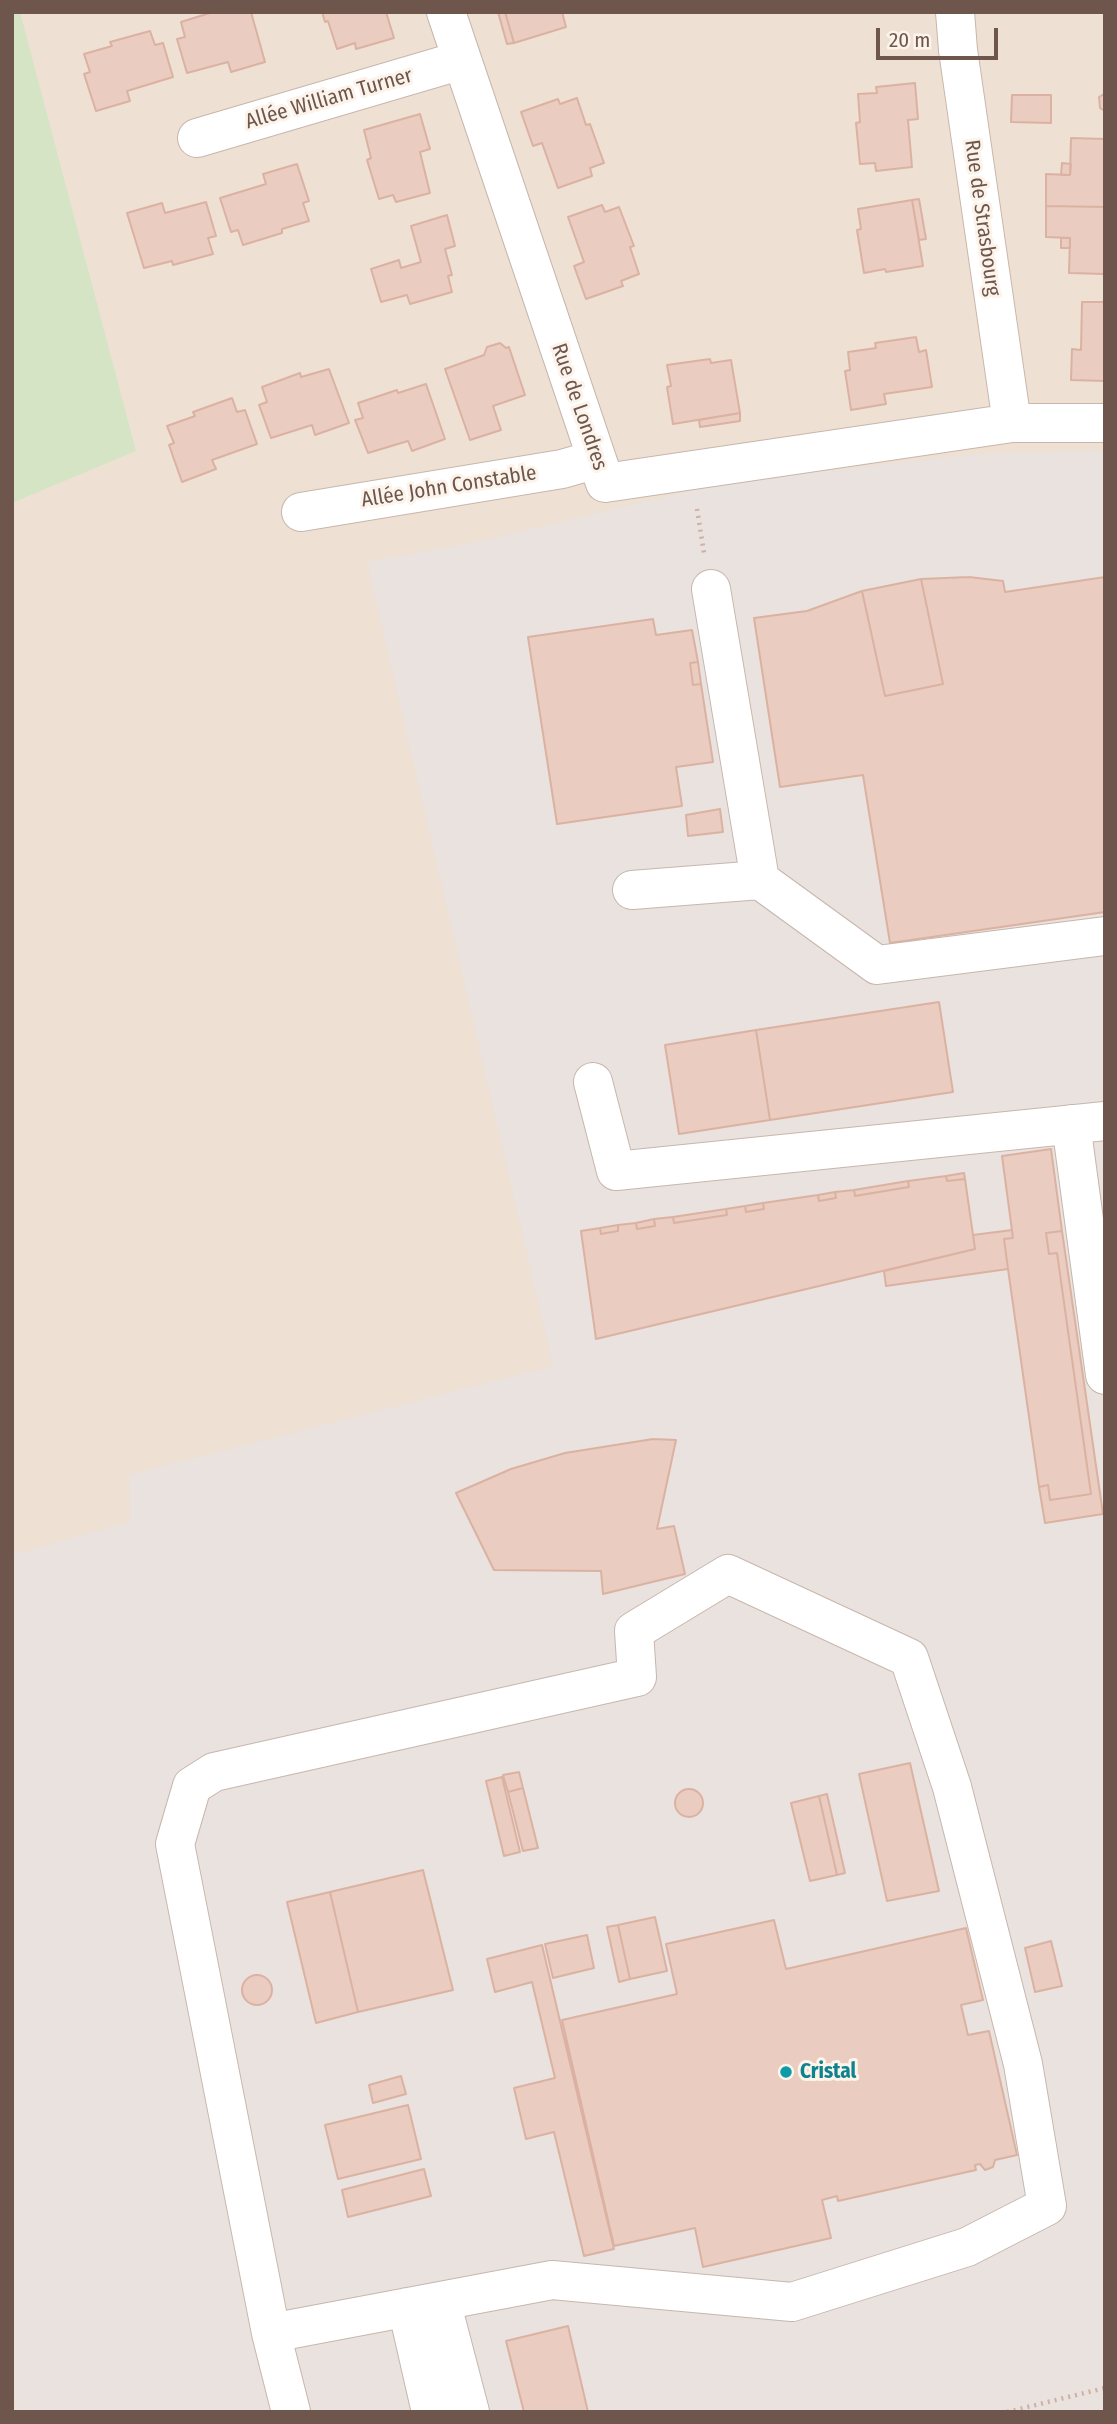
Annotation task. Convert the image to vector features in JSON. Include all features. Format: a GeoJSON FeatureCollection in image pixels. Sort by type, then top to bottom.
{"type":"FeatureCollection","features":[{"type":"Feature","properties":{"kind":"street","name":"Rue de Londres"},"geometry":{"type":"LineString","coordinates":[[446,12],[605,483],[1012,423],[1105,423]]}},
{"type":"Feature","properties":{"kind":"street","name":"Rue de Strasbourg"},"geometry":{"type":"LineString","coordinates":[[955,12],[960,64],[1012,423]]}},
{"type":"Feature","properties":{"kind":"street","name":"Allée William Turner"},"geometry":{"type":"LineString","coordinates":[[197,138],[462,60]]}},
{"type":"Feature","properties":{"kind":"street","name":"Allée John Constable"},"geometry":{"type":"LineString","coordinates":[[301,512],[562,469],[597,459]]}},
{"type":"Feature","properties":{"kind":"street"},"geometry":{"type":"LineString","coordinates":[[711,589],[760,880]]}},
{"type":"Feature","properties":{"kind":"street"},"geometry":{"type":"LineString","coordinates":[[632,890],[760,880],[877,965],[1105,936]]}},
{"type":"Feature","properties":{"kind":"street"},"geometry":{"type":"LineString","coordinates":[[593,1082],[616,1171],[1088,1123],[1105,1374]]}},
{"type":"Feature","properties":{"kind":"street"},"geometry":{"type":"LineString","coordinates":[[271,2333],[552,2280],[792,2302],[967,2247],[1047,2206],[1020,2050],[951,1787],[909,1658],[728,1574],[634,1631],[637,1677],[214,1772],[192,1786],[175,1844],[271,2333],[291,2412]]}},
{"type":"Feature","properties":{"kind":"street"},"geometry":{"type":"LineString","coordinates":[[424,2304],[431,2412]]}},
{"type":"Feature","properties":{"kind":"street"},"geometry":{"type":"LineString","coordinates":[[424,2304],[470,2412]]}},
{"type":"Feature","properties":{"kind":"path"},"geometry":{"type":"LineString","coordinates":[[690,471],[711,589]]}},
{"type":"Feature","properties":{"kind":"path"},"geometry":{"type":"LineString","coordinates":[[1007,2412],[1105,2388]]}},
{"type":"Feature","properties":{"kind":"shaded area"},"geometry":{"type":"Polygon","coordinates":[[[12,12],[1105,12],[1105,2412],[12,2412],[12,12]]]}},
{"type":"Feature","properties":{"kind":"shaded area"},"geometry":{"type":"Polygon","coordinates":[[[1105,450],[1105,2412],[19,2412],[12,2389],[12,1555],[130,1522],[129,1475],[553,1366],[367,562],[481,541],[724,483],[964,455],[1105,450]]]}},
{"type":"Feature","properties":{"kind":"green space"},"geometry":{"type":"Polygon","coordinates":[[[12,12],[20,12],[136,451],[12,503],[12,12]]]}},
{"type":"Feature","properties":{"kind":"building"},"geometry":{"type":"Polygon","coordinates":[[[213,12],[251,12],[265,62],[231,72],[228,62],[187,73],[177,39],[185,37],[181,22],[213,12]]]}},
{"type":"Feature","properties":{"kind":"building"},"geometry":{"type":"Polygon","coordinates":[[[322,12],[386,12],[394,38],[356,49],[355,43],[337,49],[328,21],[325,22],[322,12]]]}},
{"type":"Feature","properties":{"kind":"building"},"geometry":{"type":"Polygon","coordinates":[[[498,12],[505,12],[514,43],[507,44],[498,12]]]}},
{"type":"Feature","properties":{"kind":"building"},"geometry":{"type":"Polygon","coordinates":[[[505,12],[562,12],[566,27],[514,43],[505,12]]]}},
{"type":"Feature","properties":{"kind":"building"},"geometry":{"type":"Polygon","coordinates":[[[150,31],[155,45],[163,43],[173,77],[127,91],[130,101],[96,111],[84,74],[90,72],[84,54],[112,46],[110,42],[150,31]]]}},
{"type":"Feature","properties":{"kind":"building"},"geometry":{"type":"Polygon","coordinates":[[[915,83],[918,119],[908,120],[912,167],[876,171],[875,163],[860,164],[856,123],[860,122],[858,94],[877,93],[876,87],[915,83]]]}},
{"type":"Feature","properties":{"kind":"building"},"geometry":{"type":"Polygon","coordinates":[[[1105,94],[1105,111],[1100,108],[1099,97],[1105,94]]]}},
{"type":"Feature","properties":{"kind":"building"},"geometry":{"type":"Polygon","coordinates":[[[1012,95],[1051,95],[1051,123],[1011,122],[1012,95]]]}},
{"type":"Feature","properties":{"kind":"building"},"geometry":{"type":"Polygon","coordinates":[[[577,98],[604,163],[590,168],[592,176],[558,188],[542,143],[533,146],[521,112],[558,99],[560,104],[577,98]]]}},
{"type":"Feature","properties":{"kind":"building"},"geometry":{"type":"Polygon","coordinates":[[[420,114],[430,149],[420,152],[430,193],[396,202],[393,195],[379,199],[367,160],[371,158],[364,130],[420,114]]]}},
{"type":"Feature","properties":{"kind":"building"},"geometry":{"type":"Polygon","coordinates":[[[1071,138],[1105,139],[1105,207],[1046,206],[1046,174],[1070,175],[1071,138]]]}},
{"type":"Feature","properties":{"kind":"building"},"geometry":{"type":"Polygon","coordinates":[[[1062,163],[1071,164],[1070,175],[1061,175],[1062,163]]]}},
{"type":"Feature","properties":{"kind":"building"},"geometry":{"type":"Polygon","coordinates":[[[297,164],[309,201],[303,203],[309,221],[243,245],[238,230],[231,232],[220,198],[266,184],[263,174],[297,164]]]}},
{"type":"Feature","properties":{"kind":"building"},"geometry":{"type":"Polygon","coordinates":[[[919,199],[926,239],[919,240],[912,200],[919,199]]]}},
{"type":"Feature","properties":{"kind":"building"},"geometry":{"type":"Polygon","coordinates":[[[912,200],[923,266],[864,273],[857,230],[861,229],[858,209],[912,200]]]}},
{"type":"Feature","properties":{"kind":"building"},"geometry":{"type":"Polygon","coordinates":[[[206,202],[216,236],[208,238],[213,254],[173,265],[172,261],[144,268],[127,213],[162,203],[165,213],[206,202]]]}},
{"type":"Feature","properties":{"kind":"building"},"geometry":{"type":"Polygon","coordinates":[[[602,205],[605,212],[619,207],[634,246],[630,247],[639,274],[621,281],[623,286],[586,299],[574,266],[584,262],[568,217],[602,205]]]}},
{"type":"Feature","properties":{"kind":"building"},"geometry":{"type":"Polygon","coordinates":[[[1046,206],[1105,207],[1105,274],[1069,273],[1070,238],[1046,237],[1046,206]]]}},
{"type":"Feature","properties":{"kind":"building"},"geometry":{"type":"Polygon","coordinates":[[[447,215],[455,246],[445,249],[452,275],[448,276],[452,292],[410,304],[407,295],[381,302],[371,269],[399,260],[401,268],[421,262],[411,226],[447,215]]]}},
{"type":"Feature","properties":{"kind":"building"},"geometry":{"type":"Polygon","coordinates":[[[1061,238],[1070,238],[1070,248],[1061,248],[1061,238]]]}},
{"type":"Feature","properties":{"kind":"building"},"geometry":{"type":"Polygon","coordinates":[[[1082,302],[1105,302],[1105,381],[1071,380],[1072,349],[1081,350],[1082,302]]]}},
{"type":"Feature","properties":{"kind":"building"},"geometry":{"type":"Polygon","coordinates":[[[916,337],[919,352],[926,350],[932,387],[884,394],[886,404],[851,410],[845,371],[850,370],[848,352],[876,348],[875,343],[916,337]]]}},
{"type":"Feature","properties":{"kind":"building"},"geometry":{"type":"Polygon","coordinates":[[[500,343],[506,348],[509,347],[525,395],[493,406],[501,430],[470,440],[445,369],[484,355],[487,347],[500,343]]]}},
{"type":"Feature","properties":{"kind":"building"},"geometry":{"type":"Polygon","coordinates":[[[710,359],[711,363],[731,360],[740,413],[673,424],[667,387],[671,386],[667,365],[710,359]]]}},
{"type":"Feature","properties":{"kind":"building"},"geometry":{"type":"Polygon","coordinates":[[[329,369],[349,423],[315,435],[312,425],[271,438],[259,405],[267,402],[262,387],[300,373],[301,377],[329,369]]]}},
{"type":"Feature","properties":{"kind":"building"},"geometry":{"type":"Polygon","coordinates":[[[426,384],[445,439],[412,451],[408,441],[368,453],[355,420],[363,418],[358,403],[426,384]]]}},
{"type":"Feature","properties":{"kind":"building"},"geometry":{"type":"Polygon","coordinates":[[[232,398],[237,412],[245,410],[257,444],[212,460],[216,469],[182,482],[169,445],[174,443],[167,426],[195,416],[193,412],[232,398]]]}},
{"type":"Feature","properties":{"kind":"building"},"geometry":{"type":"Polygon","coordinates":[[[740,413],[740,421],[700,427],[699,420],[740,413]]]}},
{"type":"Feature","properties":{"kind":"building"},"geometry":{"type":"Polygon","coordinates":[[[969,577],[1003,581],[1005,592],[1105,577],[1105,912],[890,943],[863,775],[780,787],[754,618],[807,611],[862,591],[885,696],[943,684],[921,579],[969,577]]]}},
{"type":"Feature","properties":{"kind":"building"},"geometry":{"type":"Polygon","coordinates":[[[921,579],[943,684],[885,696],[862,591],[921,579]]]}},
{"type":"Feature","properties":{"kind":"building"},"geometry":{"type":"Polygon","coordinates":[[[653,619],[656,635],[692,630],[698,662],[690,663],[693,685],[701,684],[713,762],[676,767],[682,806],[557,824],[528,637],[653,619]]]}},
{"type":"Feature","properties":{"kind":"building"},"geometry":{"type":"Polygon","coordinates":[[[698,662],[701,684],[693,685],[690,663],[698,662]]]}},
{"type":"Feature","properties":{"kind":"building"},"geometry":{"type":"Polygon","coordinates":[[[720,809],[723,832],[688,836],[686,815],[720,809]]]}},
{"type":"Feature","properties":{"kind":"building"},"geometry":{"type":"Polygon","coordinates":[[[939,1002],[953,1092],[770,1120],[756,1030],[939,1002]]]}},
{"type":"Feature","properties":{"kind":"building"},"geometry":{"type":"Polygon","coordinates":[[[756,1030],[770,1120],[679,1134],[665,1045],[756,1030]]]}},
{"type":"Feature","properties":{"kind":"building"},"geometry":{"type":"Polygon","coordinates":[[[1051,1149],[1062,1231],[1046,1233],[1049,1254],[1057,1253],[1091,1494],[1050,1500],[1048,1485],[1039,1487],[1008,1269],[1004,1239],[1013,1238],[1002,1156],[1051,1149]]]}},
{"type":"Feature","properties":{"kind":"building"},"geometry":{"type":"Polygon","coordinates":[[[964,1173],[965,1179],[947,1181],[946,1176],[964,1173]]]}},
{"type":"Feature","properties":{"kind":"building"},"geometry":{"type":"Polygon","coordinates":[[[946,1176],[947,1181],[965,1179],[975,1249],[596,1339],[581,1231],[600,1228],[601,1234],[618,1231],[618,1225],[636,1223],[637,1229],[655,1226],[654,1219],[673,1217],[674,1223],[727,1215],[726,1209],[745,1206],[746,1212],[764,1209],[763,1203],[818,1195],[819,1201],[836,1198],[835,1192],[854,1190],[855,1196],[909,1187],[908,1181],[946,1176]]]}},
{"type":"Feature","properties":{"kind":"building"},"geometry":{"type":"Polygon","coordinates":[[[908,1181],[909,1187],[855,1196],[854,1190],[908,1181]]]}},
{"type":"Feature","properties":{"kind":"building"},"geometry":{"type":"Polygon","coordinates":[[[835,1192],[836,1198],[819,1201],[818,1195],[835,1192]]]}},
{"type":"Feature","properties":{"kind":"building"},"geometry":{"type":"Polygon","coordinates":[[[763,1203],[764,1209],[746,1212],[745,1206],[763,1203]]]}},
{"type":"Feature","properties":{"kind":"building"},"geometry":{"type":"Polygon","coordinates":[[[726,1209],[727,1215],[674,1223],[673,1217],[726,1209]]]}},
{"type":"Feature","properties":{"kind":"building"},"geometry":{"type":"Polygon","coordinates":[[[654,1219],[655,1226],[637,1229],[636,1223],[654,1219]]]}},
{"type":"Feature","properties":{"kind":"building"},"geometry":{"type":"Polygon","coordinates":[[[618,1225],[618,1231],[601,1234],[600,1228],[618,1225]]]}},
{"type":"Feature","properties":{"kind":"building"},"geometry":{"type":"Polygon","coordinates":[[[1012,1230],[1013,1238],[1004,1239],[1008,1269],[886,1286],[884,1271],[975,1249],[973,1235],[1012,1230]]]}},
{"type":"Feature","properties":{"kind":"building"},"geometry":{"type":"Polygon","coordinates":[[[1062,1231],[1103,1514],[1045,1523],[1039,1487],[1048,1485],[1050,1500],[1091,1494],[1057,1253],[1049,1254],[1046,1233],[1062,1231]]]}},
{"type":"Feature","properties":{"kind":"building"},"geometry":{"type":"Polygon","coordinates":[[[653,1439],[676,1440],[657,1529],[674,1526],[685,1574],[603,1594],[601,1571],[494,1570],[456,1493],[511,1469],[565,1453],[653,1439]]]}},
{"type":"Feature","properties":{"kind":"building"},"geometry":{"type":"Polygon","coordinates":[[[910,1763],[939,1891],[887,1901],[859,1774],[910,1763]]]}},
{"type":"Feature","properties":{"kind":"building"},"geometry":{"type":"Polygon","coordinates":[[[519,1772],[523,1788],[508,1792],[503,1775],[519,1772]]]}},
{"type":"Feature","properties":{"kind":"building"},"geometry":{"type":"Polygon","coordinates":[[[502,1777],[520,1852],[504,1856],[486,1781],[502,1777]]]}},
{"type":"Feature","properties":{"kind":"building"},"geometry":{"type":"Polygon","coordinates":[[[523,1788],[538,1848],[523,1851],[508,1792],[523,1788]]]}},
{"type":"Feature","properties":{"kind":"building"},"geometry":{"type":"Polygon","coordinates":[[[689,1789],[699,1793],[703,1803],[699,1813],[689,1817],[679,1813],[675,1803],[679,1793],[689,1789]]]}},
{"type":"Feature","properties":{"kind":"building"},"geometry":{"type":"Polygon","coordinates":[[[827,1794],[845,1873],[837,1875],[819,1796],[827,1794]]]}},
{"type":"Feature","properties":{"kind":"building"},"geometry":{"type":"Polygon","coordinates":[[[819,1796],[837,1875],[810,1881],[791,1803],[819,1796]]]}},
{"type":"Feature","properties":{"kind":"building"},"geometry":{"type":"Polygon","coordinates":[[[423,1870],[453,1990],[358,2012],[330,1892],[423,1870]]]}},
{"type":"Feature","properties":{"kind":"building"},"geometry":{"type":"Polygon","coordinates":[[[330,1892],[358,2012],[316,2023],[287,1902],[330,1892]]]}},
{"type":"Feature","properties":{"kind":"building"},"geometry":{"type":"Polygon","coordinates":[[[655,1917],[667,1971],[630,1979],[618,1925],[655,1917]]]}},
{"type":"Feature","properties":{"kind":"building","name":"Cristal"},"geometry":{"type":"Polygon","coordinates":[[[774,1920],[786,1969],[966,1928],[983,2000],[961,2005],[968,2035],[989,2031],[1017,2155],[995,2160],[993,2167],[985,2170],[980,2164],[975,2165],[976,2170],[838,2201],[837,2196],[822,2200],[831,2238],[703,2267],[695,2228],[614,2246],[562,2020],[677,1994],[666,1944],[774,1920]]]}},
{"type":"Feature","properties":{"kind":"building"},"geometry":{"type":"Polygon","coordinates":[[[618,1925],[630,1979],[619,1982],[607,1927],[618,1925]]]}},
{"type":"Feature","properties":{"kind":"building"},"geometry":{"type":"Polygon","coordinates":[[[587,1935],[594,1968],[553,1978],[545,1944],[587,1935]]]}},
{"type":"Feature","properties":{"kind":"building"},"geometry":{"type":"Polygon","coordinates":[[[1051,1941],[1062,1986],[1035,1992],[1025,1948],[1051,1941]]]}},
{"type":"Feature","properties":{"kind":"building"},"geometry":{"type":"Polygon","coordinates":[[[542,1945],[614,2249],[584,2256],[554,2132],[526,2139],[514,2088],[555,2078],[532,1982],[495,1992],[487,1959],[542,1945]]]}},
{"type":"Feature","properties":{"kind":"building"},"geometry":{"type":"Polygon","coordinates":[[[257,1975],[267,1980],[272,1990],[267,2000],[257,2005],[247,2000],[242,1990],[247,1980],[257,1975]]]}},
{"type":"Feature","properties":{"kind":"building"},"geometry":{"type":"Polygon","coordinates":[[[401,2076],[406,2094],[373,2103],[369,2085],[401,2076]]]}},
{"type":"Feature","properties":{"kind":"building"},"geometry":{"type":"Polygon","coordinates":[[[408,2105],[421,2159],[338,2179],[325,2125],[408,2105]]]}},
{"type":"Feature","properties":{"kind":"building"},"geometry":{"type":"Polygon","coordinates":[[[424,2169],[431,2196],[348,2217],[342,2190],[424,2169]]]}},
{"type":"Feature","properties":{"kind":"building"},"geometry":{"type":"Polygon","coordinates":[[[568,2326],[588,2412],[524,2412],[506,2341],[568,2326]]]}},
{"type":"Feature","properties":{"kind":"place","name":"Cristal"},"geometry":{"type":"Point","coordinates":[786,2072]}}]}
